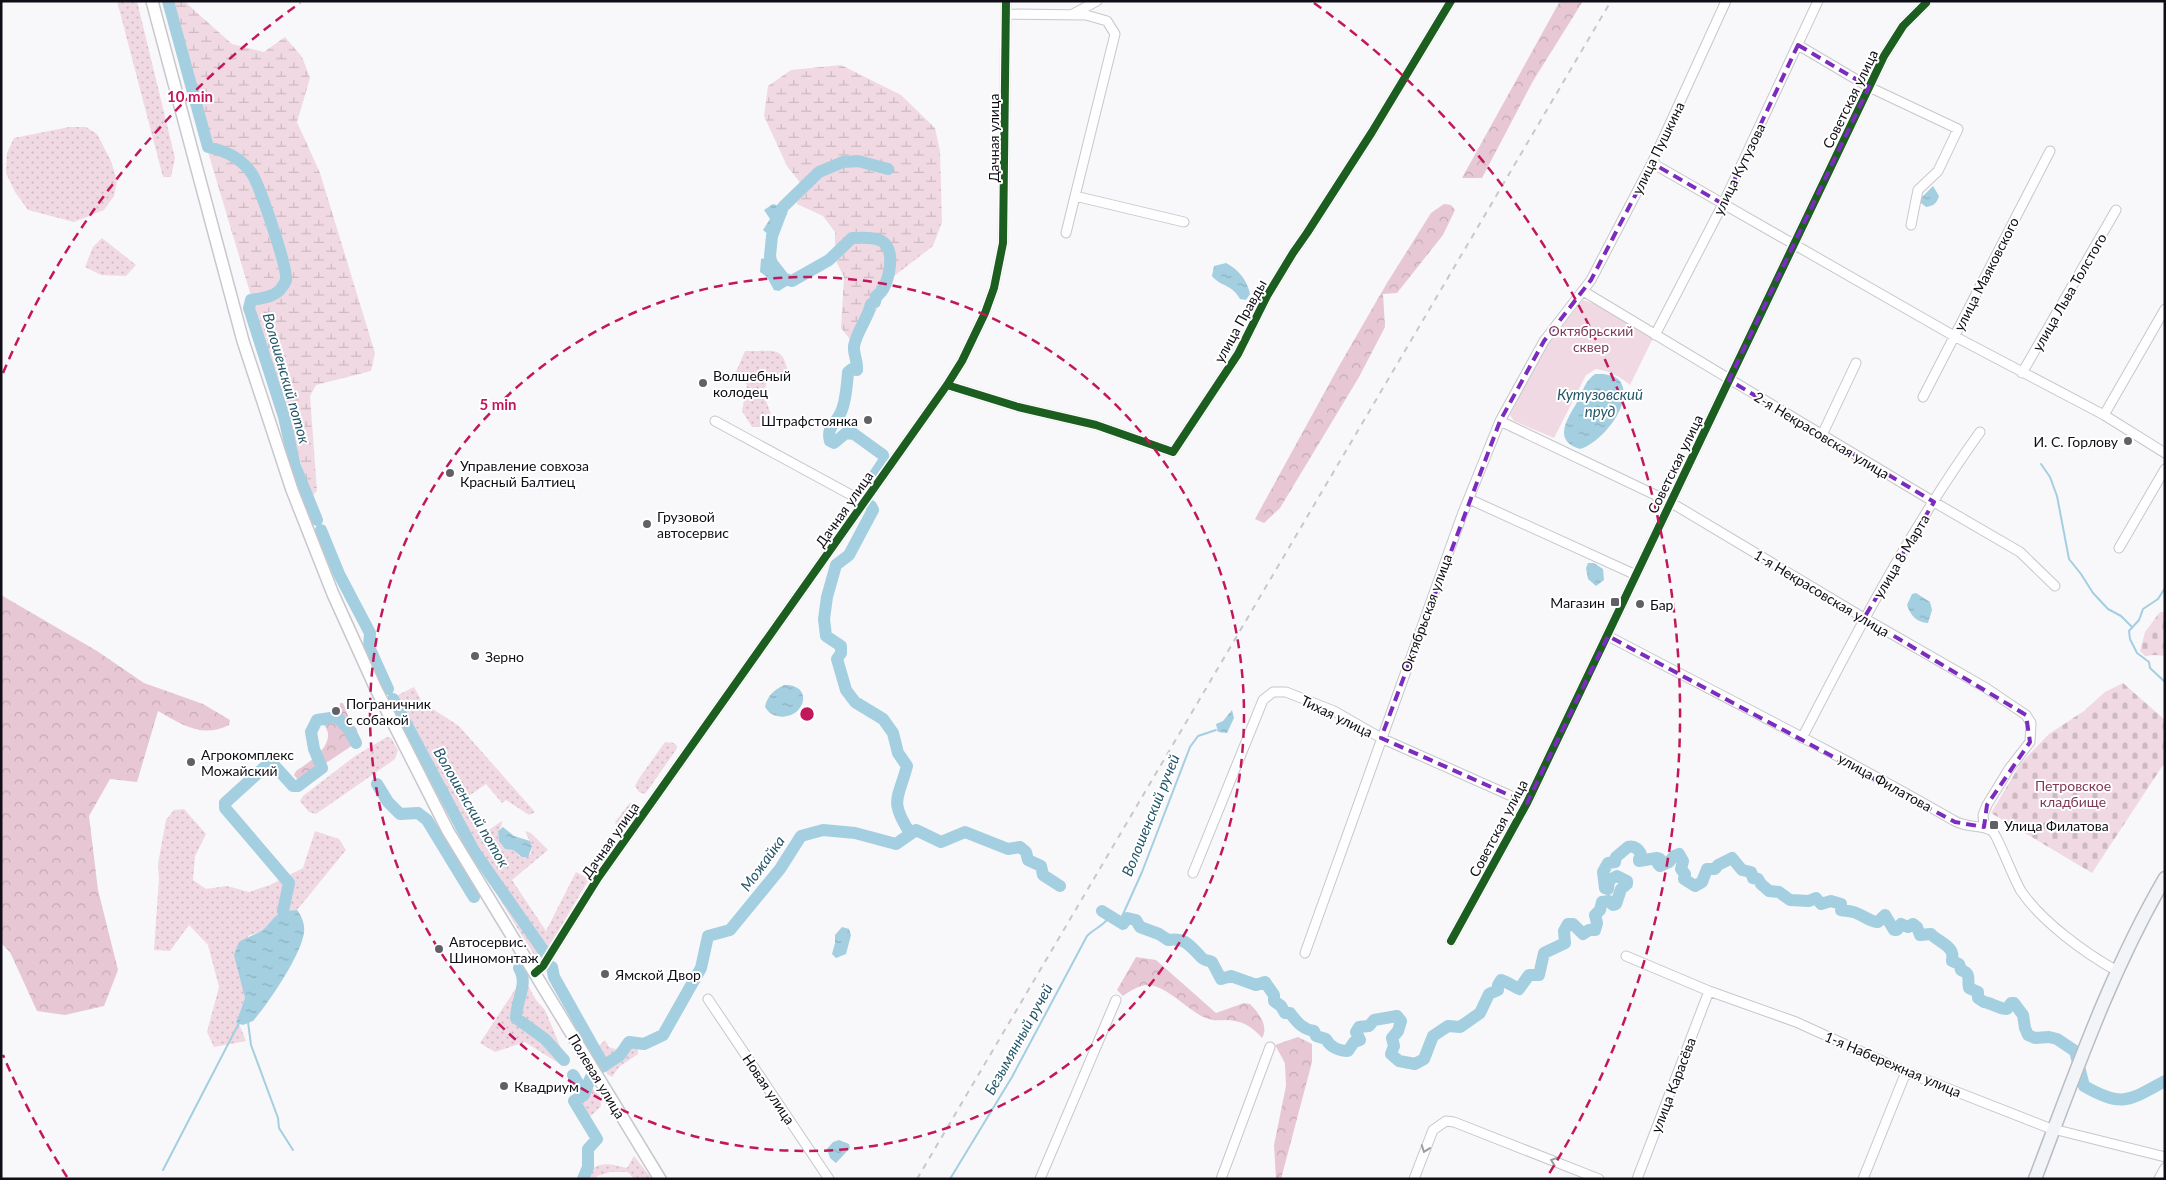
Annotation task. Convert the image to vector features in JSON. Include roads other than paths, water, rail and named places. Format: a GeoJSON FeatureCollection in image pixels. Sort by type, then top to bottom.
{"type":"FeatureCollection","features":[{"type":"Feature","properties":{"kind":"main road","name":"Полевая улица"},"geometry":{"type":"LineString","coordinates":[[152,1],[243,341],[279,452],[318,560],[376,689],[430,797],[466,861],[660,1179]]}},
{"type":"Feature","properties":{"kind":"main road"},"geometry":{"type":"LineString","coordinates":[[2035,1179],[2108,990],[2134,935],[2165,878]]}},
{"type":"Feature","properties":{"kind":"street","name":"Дачная улица"},"geometry":{"type":"LineString","coordinates":[[535,973],[543,966],[598,878],[947,385],[962,361],[985,313],[994,288],[1003,243],[1006,1]]}},
{"type":"Feature","properties":{"kind":"street"},"geometry":{"type":"LineString","coordinates":[[1071,15],[1097,1]]}},
{"type":"Feature","properties":{"kind":"street","name":"улица Правды"},"geometry":{"type":"LineString","coordinates":[[947,385],[1018,407],[1096,425],[1173,452],[1238,354],[1267,296],[1372,132],[1451,1]]}},
{"type":"Feature","properties":{"kind":"street","name":"улица Пушкина"},"geometry":{"type":"LineString","coordinates":[[1583,291],[1652,163],[1726,1]]}},
{"type":"Feature","properties":{"kind":"street","name":"улица Кутузова"},"geometry":{"type":"LineString","coordinates":[[1655,335],[1723,204],[1818,1]]}},
{"type":"Feature","properties":{"kind":"street","name":"Советская улица"},"geometry":{"type":"LineString","coordinates":[[1451,941],[1527,803],[1884,56],[1903,26],[1926,3]]}},
{"type":"Feature","properties":{"kind":"street"},"geometry":{"type":"LineString","coordinates":[[1006,14],[1086,15],[1107,21],[1115,34],[1066,233]]}},
{"type":"Feature","properties":{"kind":"street"},"geometry":{"type":"LineString","coordinates":[[1798,45],[1869,87],[1958,129],[1938,170],[1918,190],[1911,225]]}},
{"type":"Feature","properties":{"kind":"street","name":"улица Маяковского"},"geometry":{"type":"LineString","coordinates":[[1923,397],[2050,151]]}},
{"type":"Feature","properties":{"kind":"street"},"geometry":{"type":"LineString","coordinates":[[1652,163],[1954,336],[2104,414],[2165,453]]}},
{"type":"Feature","properties":{"kind":"street"},"geometry":{"type":"LineString","coordinates":[[1075,196],[1184,222]]}},
{"type":"Feature","properties":{"kind":"street","name":"улица Льва Толстого"},"geometry":{"type":"LineString","coordinates":[[2022,373],[2116,210]]}},
{"type":"Feature","properties":{"kind":"street","name":"2-я Некрасовская улица"},"geometry":{"type":"LineString","coordinates":[[1583,291],[1729,380],[2020,552],[2056,586]]}},
{"type":"Feature","properties":{"kind":"street","name":"Октябрьская улица"},"geometry":{"type":"LineString","coordinates":[[1305,952],[1381,738],[1469,499],[1500,421],[1544,341],[1583,291]]}},
{"type":"Feature","properties":{"kind":"street"},"geometry":{"type":"LineString","coordinates":[[2104,414],[2165,310]]}},
{"type":"Feature","properties":{"kind":"street"},"geometry":{"type":"LineString","coordinates":[[1822,435],[1856,363]]}},
{"type":"Feature","properties":{"kind":"street"},"geometry":{"type":"LineString","coordinates":[[715,421],[864,502]]}},
{"type":"Feature","properties":{"kind":"street","name":"1-я Некрасовская улица"},"geometry":{"type":"LineString","coordinates":[[1500,421],[1670,502],[1864,618],[1986,688],[2026,715],[2031,723],[2030,742],[2009,769],[1987,805],[1983,814],[1984,827]]}},
{"type":"Feature","properties":{"kind":"street","name":"улица 8 Марта"},"geometry":{"type":"LineString","coordinates":[[1802,738],[1864,618],[1951,471],[1980,432]]}},
{"type":"Feature","properties":{"kind":"street"},"geometry":{"type":"LineString","coordinates":[[2119,548],[2165,469]]}},
{"type":"Feature","properties":{"kind":"street"},"geometry":{"type":"LineString","coordinates":[[1469,499],[1636,575]]}},
{"type":"Feature","properties":{"kind":"street","name":"улица Филатова"},"geometry":{"type":"LineString","coordinates":[[1608,636],[1898,788],[1955,822],[1969,827],[1984,827]]}},
{"type":"Feature","properties":{"kind":"street","name":"Тихая улица"},"geometry":{"type":"LineString","coordinates":[[1193,873],[1263,700],[1273,692],[1286,692],[1334,711],[1381,738],[1527,803]]}},
{"type":"Feature","properties":{"kind":"street"},"geometry":{"type":"LineString","coordinates":[[1984,827],[1997,836],[2022,893],[2072,942],[2117,971]]}},
{"type":"Feature","properties":{"kind":"street","name":"1-я Набережная улица"},"geometry":{"type":"LineString","coordinates":[[1626,956],[1709,991],[1796,1022],[1906,1072],[2056,1124],[2165,1157]]}},
{"type":"Feature","properties":{"kind":"street","name":"улица Карасёва"},"geometry":{"type":"LineString","coordinates":[[1637,1179],[1709,991]]}},
{"type":"Feature","properties":{"kind":"street","name":"Новая улица"},"geometry":{"type":"LineString","coordinates":[[708,999],[829,1179]]}},
{"type":"Feature","properties":{"kind":"street"},"geometry":{"type":"LineString","coordinates":[[1040,1179],[1116,1000]]}},
{"type":"Feature","properties":{"kind":"street"},"geometry":{"type":"LineString","coordinates":[[1221,1179],[1270,1047]]}},
{"type":"Feature","properties":{"kind":"street"},"geometry":{"type":"LineString","coordinates":[[1863,1179],[1906,1072]]}},
{"type":"Feature","properties":{"kind":"street"},"geometry":{"type":"LineString","coordinates":[[1414,1179],[1430,1134],[1441,1123],[1446,1121],[1454,1122],[1599,1179]]}},
{"type":"Feature","properties":{"kind":"street"},"geometry":{"type":"LineString","coordinates":[[2160,1179],[2165,1168]]}},
{"type":"Feature","properties":{"kind":"water"},"geometry":{"type":"Polygon","coordinates":[[[1933,186],[1939,196],[1933,205],[1926,207],[1921,203],[1921,198],[1933,186]]]}},
{"type":"Feature","properties":{"kind":"water"},"geometry":{"type":"Polygon","coordinates":[[[773,204],[783,207],[787,214],[779,226],[776,237],[770,236],[763,230],[770,219],[764,210],[773,204]]]}},
{"type":"Feature","properties":{"kind":"water"},"geometry":{"type":"Polygon","coordinates":[[[774,256],[791,278],[790,284],[779,291],[774,290],[767,277],[760,272],[761,259],[774,256]]]}},
{"type":"Feature","properties":{"kind":"water"},"geometry":{"type":"Polygon","coordinates":[[[1226,263],[1239,272],[1245,280],[1250,294],[1246,300],[1240,299],[1234,291],[1215,280],[1212,276],[1214,266],[1226,263]]]}},
{"type":"Feature","properties":{"kind":"water","name":"Кутузовский пруд"},"geometry":{"type":"Polygon","coordinates":[[[1595,374],[1608,375],[1618,379],[1623,390],[1623,400],[1614,421],[1606,431],[1580,449],[1571,445],[1566,439],[1564,433],[1565,426],[1586,384],[1595,374]]]}},
{"type":"Feature","properties":{"kind":"water"},"geometry":{"type":"Polygon","coordinates":[[[1588,563],[1594,563],[1603,569],[1604,580],[1596,586],[1588,579],[1586,568],[1588,563]]]}},
{"type":"Feature","properties":{"kind":"water"},"geometry":{"type":"Polygon","coordinates":[[[1916,593],[1930,602],[1932,610],[1928,623],[1914,618],[1907,605],[1912,594],[1916,593]]]}},
{"type":"Feature","properties":{"kind":"water"},"geometry":{"type":"Polygon","coordinates":[[[784,685],[794,686],[800,690],[803,702],[800,709],[794,714],[775,716],[766,709],[766,703],[777,689],[784,685]]]}},
{"type":"Feature","properties":{"kind":"water"},"geometry":{"type":"Polygon","coordinates":[[[1232,710],[1234,718],[1227,733],[1218,732],[1216,724],[1223,721],[1232,710]]]}},
{"type":"Feature","properties":{"kind":"water"},"geometry":{"type":"Polygon","coordinates":[[[503,827],[514,836],[530,841],[532,847],[528,857],[522,857],[513,850],[505,849],[499,841],[498,831],[503,827]]]}},
{"type":"Feature","properties":{"kind":"water"},"geometry":{"type":"Polygon","coordinates":[[[297,910],[303,921],[304,932],[291,965],[253,1021],[243,1025],[236,1023],[245,998],[234,955],[239,942],[264,929],[281,913],[297,910]]]}},
{"type":"Feature","properties":{"kind":"water"},"geometry":{"type":"Polygon","coordinates":[[[842,927],[849,929],[851,935],[846,954],[836,958],[832,954],[835,935],[842,927]]]}},
{"type":"Feature","properties":{"kind":"water"},"geometry":{"type":"Polygon","coordinates":[[[839,1140],[849,1144],[850,1148],[836,1163],[830,1158],[827,1149],[833,1142],[839,1140]]]}},
{"type":"Feature","properties":{"kind":"waterway","name":"Волошенский поток"},"geometry":{"type":"LineString","coordinates":[[168,1],[208,147],[233,156],[248,168],[256,182],[273,227],[286,280],[276,293],[264,298],[251,300],[249,308],[284,417],[295,466],[317,520]]}},
{"type":"Feature","properties":{"kind":"waterway"},"geometry":{"type":"LineString","coordinates":[[865,495],[864,491],[884,461],[883,455],[854,434],[846,433],[834,443],[830,441],[829,432],[843,408],[848,372],[852,369],[857,370],[854,346],[858,335],[871,304],[875,302],[876,296],[880,293],[887,280],[890,265],[889,250],[880,240],[852,238],[829,260],[792,281],[774,276],[770,256],[772,236],[783,207],[819,172],[843,162],[858,161],[888,169]]}},
{"type":"Feature","properties":{"kind":"waterway"},"geometry":{"type":"LineString","coordinates":[[2041,464],[2050,477],[2057,496],[2069,559],[2093,593],[2108,609],[2121,616],[2132,627]]}},
{"type":"Feature","properties":{"kind":"waterway"},"geometry":{"type":"LineString","coordinates":[[871,506],[873,510],[849,555],[836,565],[827,597],[824,619],[826,636],[841,646],[841,653],[837,659],[846,690],[855,702],[883,719],[893,733],[898,753],[907,766],[898,793],[897,806],[903,822],[910,833]]}},
{"type":"Feature","properties":{"kind":"waterway","name":"Волошенский поток"},"geometry":{"type":"LineString","coordinates":[[321,530],[339,574],[370,633],[369,647],[388,689]]}},
{"type":"Feature","properties":{"kind":"waterway"},"geometry":{"type":"LineString","coordinates":[[2165,588],[2158,599],[2143,609],[2139,620],[2129,631],[2130,639],[2137,653],[2149,662],[2150,668],[2165,682]]}},
{"type":"Feature","properties":{"kind":"waterway","name":"Волошенский поток"},"geometry":{"type":"LineString","coordinates":[[393,699],[474,851],[545,953]]}},
{"type":"Feature","properties":{"kind":"waterway"},"geometry":{"type":"LineString","coordinates":[[283,911],[289,883],[225,808],[225,803],[269,763],[272,763],[293,786],[298,786],[322,768],[314,749],[311,732],[317,720],[337,717],[350,731],[356,743]]}},
{"type":"Feature","properties":{"kind":"waterway","name":"Волошенский ручей"},"geometry":{"type":"LineString","coordinates":[[1120,921],[1142,872],[1190,747],[1198,736],[1216,730]]}},
{"type":"Feature","properties":{"kind":"waterway"},"geometry":{"type":"LineString","coordinates":[[377,784],[388,802],[400,814],[418,813],[427,820],[474,897]]}},
{"type":"Feature","properties":{"kind":"waterway","name":"Можайка"},"geometry":{"type":"LineString","coordinates":[[602,1067],[620,1055],[629,1042],[644,1044],[663,1035],[701,968],[708,936],[730,930],[780,869],[801,836],[823,830],[855,833],[896,844],[916,830],[941,842],[965,832],[1008,849],[1020,847],[1026,852],[1028,860],[1041,866],[1043,875],[1060,886]]}},
{"type":"Feature","properties":{"kind":"waterway","name":"Можайка"},"geometry":{"type":"LineString","coordinates":[[1102,911],[1123,924],[1127,918],[1136,920],[1140,927],[1159,934],[1168,940],[1174,939],[1187,943],[1202,958],[1212,962],[1221,979],[1231,976],[1256,985],[1265,982],[1274,995],[1274,1001],[1281,1006],[1285,1013],[1290,1013],[1303,1027],[1314,1031],[1316,1036],[1326,1039],[1332,1046],[1338,1049],[1348,1051],[1354,1042],[1360,1040],[1356,1032],[1359,1027],[1369,1026],[1374,1020],[1397,1016],[1401,1021],[1398,1031],[1392,1038],[1394,1046],[1391,1054],[1399,1061],[1415,1064],[1424,1059],[1433,1036],[1448,1026],[1460,1027],[1480,1013],[1489,994],[1498,990],[1501,980],[1519,989],[1529,975],[1539,975],[1544,953],[1565,943],[1564,931],[1568,924],[1573,924],[1583,934],[1589,930],[1595,930],[1597,923],[1595,915],[1600,910],[1602,902],[1609,901],[1613,905],[1616,904],[1621,889],[1627,884],[1627,881],[1617,876],[1609,880],[1608,889],[1605,888],[1603,872],[1608,863],[1615,862],[1616,857],[1628,847],[1635,847],[1638,850],[1641,854],[1639,861],[1657,858],[1660,859],[1658,864],[1660,866],[1679,854],[1683,861],[1681,869],[1685,874],[1684,879],[1695,886],[1702,882],[1707,869],[1715,869],[1718,865],[1732,858],[1742,870],[1751,872],[1753,878],[1758,879],[1769,891],[1779,892],[1790,900],[1809,901],[1816,898],[1821,904],[1831,901],[1841,904],[1841,910],[1854,912],[1875,922],[1878,922],[1885,915],[1894,930],[1897,930],[1901,924],[1908,927],[1913,924],[1917,927],[1920,935],[1931,934],[1951,950],[1952,961],[1959,964],[1961,970],[1967,973],[1969,988],[1978,992],[1978,998],[2004,1009],[2007,1009],[2011,1003],[2014,1003],[2023,1015],[2028,1035],[2035,1038],[2049,1037],[2057,1039],[2075,1051],[2084,1086],[2097,1093],[2117,1099],[2125,1099],[2142,1093],[2165,1081]]}},
{"type":"Feature","properties":{"kind":"waterway","name":"Безымянный ручей"},"geometry":{"type":"LineString","coordinates":[[950,1179],[1012,1077],[1087,936],[1110,916]]}},
{"type":"Feature","properties":{"kind":"waterway","name":"Волошенский поток"},"geometry":{"type":"LineString","coordinates":[[552,967],[554,977],[604,1066]]}},
{"type":"Feature","properties":{"kind":"waterway"},"geometry":{"type":"LineString","coordinates":[[519,968],[523,980],[516,1018],[545,1039],[564,1060]]}},
{"type":"Feature","properties":{"kind":"waterway"},"geometry":{"type":"LineString","coordinates":[[248,1022],[251,1045],[278,1118],[279,1128],[293,1150]]}},
{"type":"Feature","properties":{"kind":"waterway"},"geometry":{"type":"LineString","coordinates":[[163,1170],[239,1023]]}},
{"type":"Feature","properties":{"kind":"waterway"},"geometry":{"type":"LineString","coordinates":[[573,1075],[584,1093]]}},
{"type":"Feature","properties":{"kind":"waterway","name":"Можайка"},"geometry":{"type":"LineString","coordinates":[[583,1179],[588,1167],[588,1149],[597,1139],[574,1101],[584,1095],[590,1079]]}},
{"type":"Feature","properties":{"kind":"railway"},"geometry":{"type":"LineString","coordinates":[[917,1179],[1611,1]]}},
{"type":"Feature","properties":{"kind":"place","name":"Волшебный колодец"},"geometry":{"type":"Point","coordinates":[703,383]}},
{"type":"Feature","properties":{"kind":"place","name":"Штрафстоянка"},"geometry":{"type":"Point","coordinates":[868,420]}},
{"type":"Feature","properties":{"kind":"place","name":"И. С. Горлову"},"geometry":{"type":"Point","coordinates":[2128,441]}},
{"type":"Feature","properties":{"kind":"place","name":"Управление совхоза Красный Балтиец"},"geometry":{"type":"Point","coordinates":[450,473]}},
{"type":"Feature","properties":{"kind":"place","name":"Грузовой автосервис"},"geometry":{"type":"Point","coordinates":[647,524]}},
{"type":"Feature","properties":{"kind":"place","name":"Магазин"},"geometry":{"type":"Point","coordinates":[1615,602]}},
{"type":"Feature","properties":{"kind":"place","name":"Бар"},"geometry":{"type":"Point","coordinates":[1640,604]}},
{"type":"Feature","properties":{"kind":"place","name":"Зерно"},"geometry":{"type":"Point","coordinates":[475,656]}},
{"type":"Feature","properties":{"kind":"place","name":"Пограничник с собакой"},"geometry":{"type":"Point","coordinates":[336,711]}},
{"type":"Feature","properties":{"kind":"place","name":"Агрокомплекс Можайский"},"geometry":{"type":"Point","coordinates":[191,762]}},
{"type":"Feature","properties":{"kind":"place","name":"Улица Филатова"},"geometry":{"type":"Point","coordinates":[1994,825]}},
{"type":"Feature","properties":{"kind":"place","name":"Автосервис. Шиномонтаж"},"geometry":{"type":"Point","coordinates":[439,949]}},
{"type":"Feature","properties":{"kind":"place","name":"Ямской Двор"},"geometry":{"type":"Point","coordinates":[605,974]}},
{"type":"Feature","properties":{"kind":"place","name":"Квадриум"},"geometry":{"type":"Point","coordinates":[504,1086]}},
{"type":"Feature","properties":{"kind":"park label","name":"Октябрьский сквер"},"geometry":{"type":"Point","coordinates":[1591,338]}},
{"type":"Feature","properties":{"kind":"park label","name":"Петровское кладбище"},"geometry":{"type":"Point","coordinates":[2073,794]}}]}
